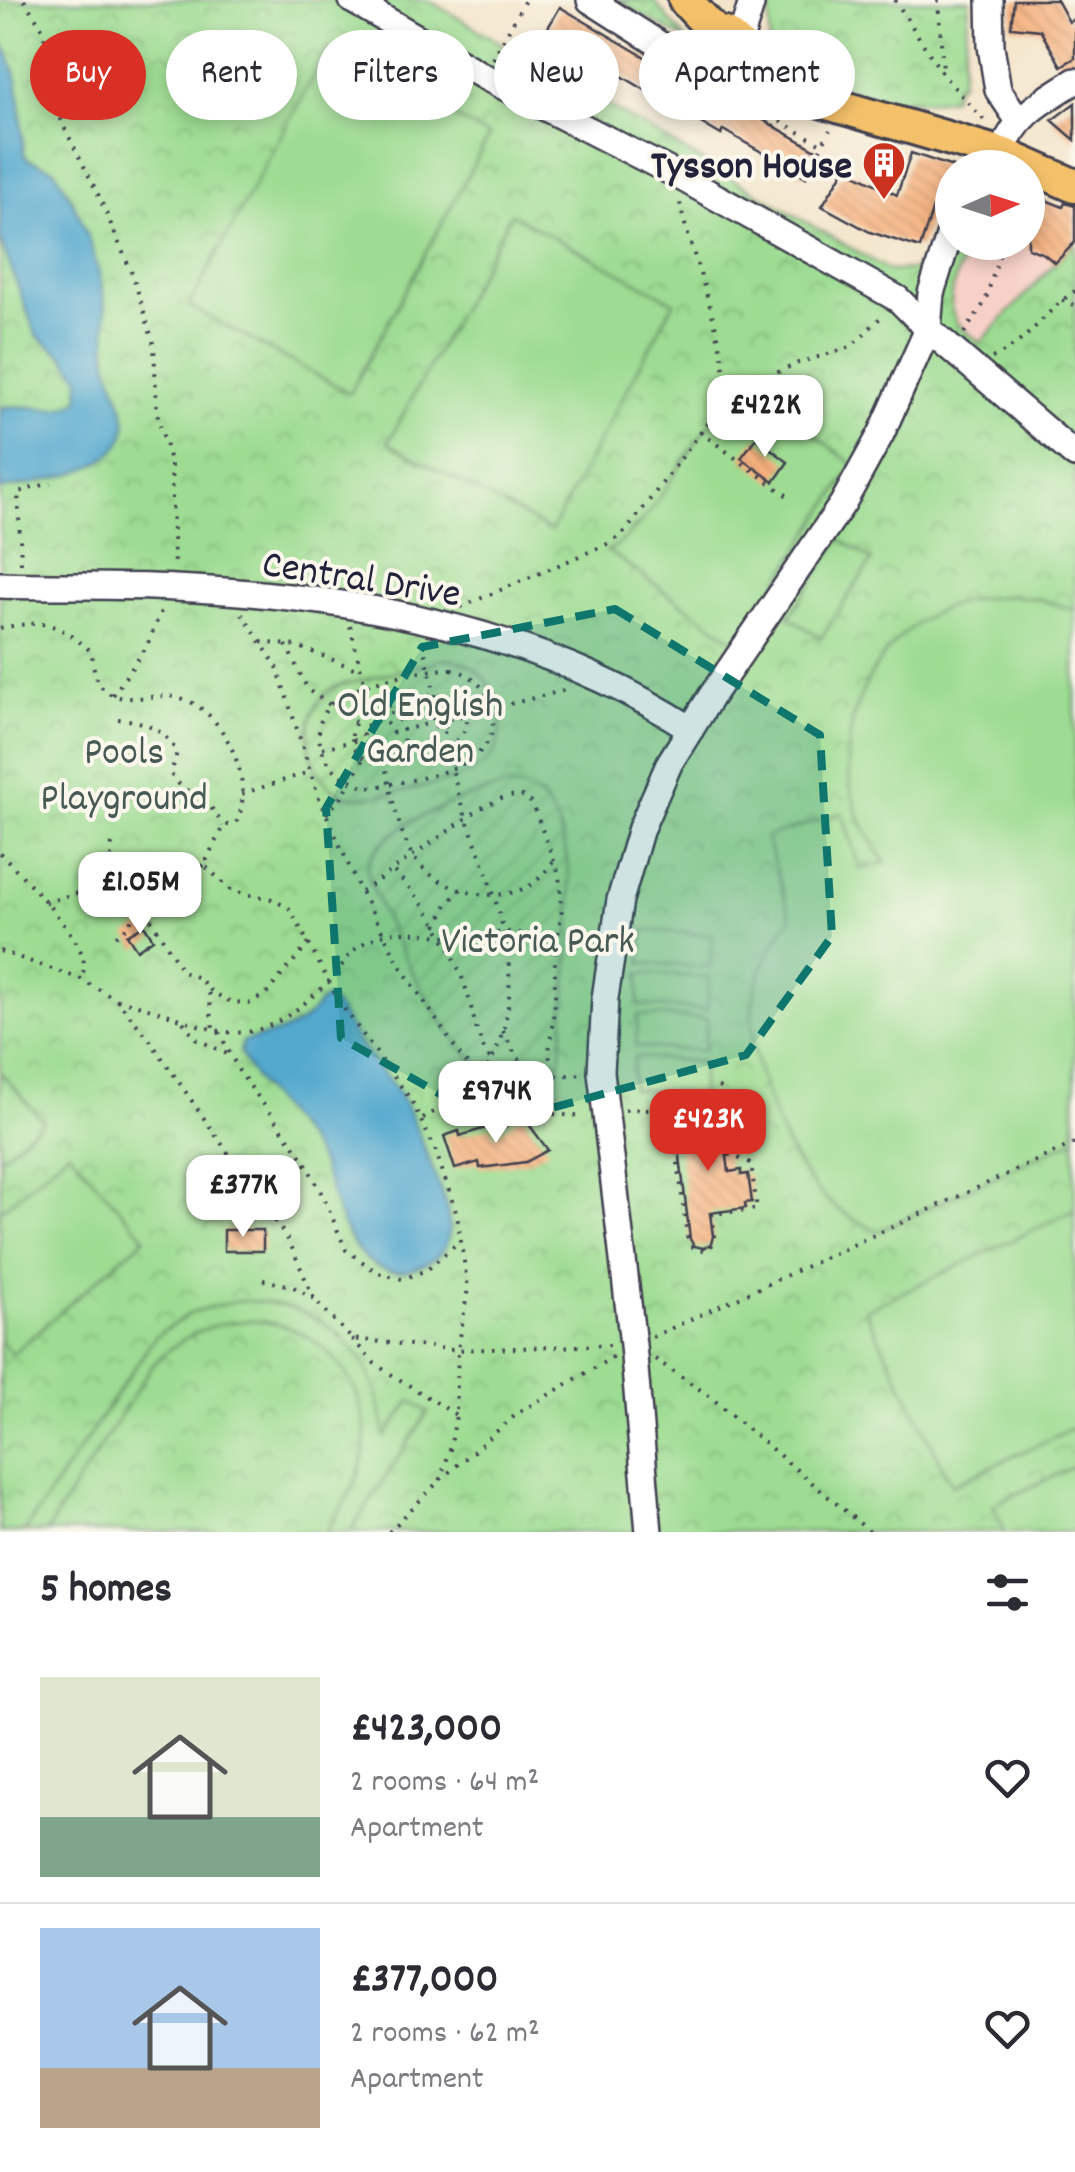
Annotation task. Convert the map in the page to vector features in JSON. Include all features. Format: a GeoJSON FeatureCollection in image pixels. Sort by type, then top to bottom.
{"type":"FeatureCollection","features":[{"type":"Feature","properties":{"kind":"main road"},"geometry":{"type":"LineString","coordinates":[[685,0],[714,30]]}},
{"type":"Feature","properties":{"kind":"main road"},"geometry":{"type":"LineString","coordinates":[[855,109],[984,139],[1075,186]]}},
{"type":"Feature","properties":{"kind":"street"},"geometry":{"type":"LineString","coordinates":[[352,0],[483,76],[675,174],[898,298],[928,329],[1075,455]]}},
{"type":"Feature","properties":{"kind":"street"},"geometry":{"type":"LineString","coordinates":[[590,0],[639,31]]}},
{"type":"Feature","properties":{"kind":"street"},"geometry":{"type":"LineString","coordinates":[[990,0],[998,90],[1019,122]]}},
{"type":"Feature","properties":{"kind":"street"},"geometry":{"type":"LineString","coordinates":[[743,30],[752,6]]}},
{"type":"Feature","properties":{"kind":"street"},"geometry":{"type":"LineString","coordinates":[[984,139],[1006,139],[1028,111],[1075,82]]}},
{"type":"Feature","properties":{"kind":"street"},"geometry":{"type":"LineString","coordinates":[[649,1532],[634,1344],[601,1072],[612,937],[626,876],[654,795],[691,729],[850,490],[881,434],[928,329],[931,294],[942,260]]}},
{"type":"Feature","properties":{"kind":"street","name":"Central Drive"},"geometry":{"type":"LineString","coordinates":[[11,585],[169,588],[245,594],[342,603],[423,619],[525,649],[606,680],[691,729]]}},
{"type":"Feature","properties":{"kind":"path"},"geometry":{"type":"LineString","coordinates":[[24,0],[43,28],[62,123],[133,276],[154,346],[158,414],[171,465],[169,588],[154,633],[113,695]]}},
{"type":"Feature","properties":{"kind":"path"},"geometry":{"type":"LineString","coordinates":[[483,76],[525,0]]}},
{"type":"Feature","properties":{"kind":"path"},"geometry":{"type":"LineString","coordinates":[[895,0],[984,139]]}},
{"type":"Feature","properties":{"kind":"path"},"geometry":{"type":"LineString","coordinates":[[938,0],[943,75]]}},
{"type":"Feature","properties":{"kind":"path"},"geometry":{"type":"LineString","coordinates":[[984,139],[985,109]]}},
{"type":"Feature","properties":{"kind":"path"},"geometry":{"type":"LineString","coordinates":[[777,120],[823,145]]}},
{"type":"Feature","properties":{"kind":"path"},"geometry":{"type":"LineString","coordinates":[[804,178],[834,121]]}},
{"type":"Feature","properties":{"kind":"path"},"geometry":{"type":"LineString","coordinates":[[675,174],[687,239],[717,332],[728,386],[723,404]]}},
{"type":"Feature","properties":{"kind":"path"},"geometry":{"type":"LineString","coordinates":[[966,331],[985,302],[998,260]]}},
{"type":"Feature","properties":{"kind":"path"},"geometry":{"type":"LineString","coordinates":[[968,364],[996,356],[1031,335],[1075,291]]}},
{"type":"Feature","properties":{"kind":"path"},"geometry":{"type":"LineString","coordinates":[[439,712],[423,619],[614,544],[723,404],[743,388],[798,363],[851,347],[898,298]]}},
{"type":"Feature","properties":{"kind":"path"},"geometry":{"type":"LineString","coordinates":[[1062,300],[1075,305]]}},
{"type":"Feature","properties":{"kind":"path"},"geometry":{"type":"LineString","coordinates":[[700,432],[793,500]]}},
{"type":"Feature","properties":{"kind":"path"},"geometry":{"type":"LineString","coordinates":[[11,585],[18,492],[51,483]]}},
{"type":"Feature","properties":{"kind":"path"},"geometry":{"type":"LineString","coordinates":[[245,594],[242,616],[277,666],[326,814],[361,892],[464,1061],[483,1074],[552,1078],[601,1072]]}},
{"type":"Feature","properties":{"kind":"path"},"geometry":{"type":"LineString","coordinates":[[342,603],[374,722]]}},
{"type":"Feature","properties":{"kind":"path"},"geometry":{"type":"LineString","coordinates":[[0,628],[42,622],[74,637],[92,652],[92,668],[100,685],[113,695],[182,698],[208,715],[229,744],[242,794],[236,823],[224,826],[204,865],[156,896],[149,908],[152,923],[169,944],[180,967],[204,982],[208,989],[213,1028]]}},
{"type":"Feature","properties":{"kind":"path"},"geometry":{"type":"LineString","coordinates":[[261,642],[286,645],[361,672]]}},
{"type":"Feature","properties":{"kind":"path"},"geometry":{"type":"LineString","coordinates":[[286,645],[308,690],[355,722]]}},
{"type":"Feature","properties":{"kind":"path"},"geometry":{"type":"LineString","coordinates":[[429,670],[464,672],[487,694],[492,708],[490,736],[473,759],[452,770],[367,788],[349,783],[334,772],[322,748],[321,724],[330,706],[364,686],[429,670]]}},
{"type":"Feature","properties":{"kind":"path"},"geometry":{"type":"LineString","coordinates":[[423,1118],[483,1074],[503,1031],[511,991],[495,895],[452,770],[444,728],[449,719],[606,680]]}},
{"type":"Feature","properties":{"kind":"path"},"geometry":{"type":"LineString","coordinates":[[446,694],[456,698],[467,714],[465,732],[448,746],[384,761],[364,757],[352,741],[355,722],[378,709],[446,694]]}},
{"type":"Feature","properties":{"kind":"path"},"geometry":{"type":"LineString","coordinates":[[378,709],[396,718],[402,730],[402,744],[392,759]]}},
{"type":"Feature","properties":{"kind":"path"},"geometry":{"type":"LineString","coordinates":[[433,722],[434,714],[439,712],[449,719]]}},
{"type":"Feature","properties":{"kind":"path"},"geometry":{"type":"LineString","coordinates":[[118,720],[152,724],[168,739],[178,752],[172,769],[174,780],[209,805],[224,826]]}},
{"type":"Feature","properties":{"kind":"path"},"geometry":{"type":"LineString","coordinates":[[374,722],[387,724],[392,732],[391,742],[381,750],[370,748],[363,738],[364,730],[374,722]]}},
{"type":"Feature","properties":{"kind":"path"},"geometry":{"type":"LineString","coordinates":[[392,732],[433,722]]}},
{"type":"Feature","properties":{"kind":"path"},"geometry":{"type":"LineString","coordinates":[[433,722],[444,728]]}},
{"type":"Feature","properties":{"kind":"path"},"geometry":{"type":"LineString","coordinates":[[322,748],[363,738]]}},
{"type":"Feature","properties":{"kind":"path"},"geometry":{"type":"LineString","coordinates":[[381,750],[414,857],[429,874],[461,889],[495,895],[530,886],[554,860]]}},
{"type":"Feature","properties":{"kind":"path"},"geometry":{"type":"LineString","coordinates":[[326,814],[364,757]]}},
{"type":"Feature","properties":{"kind":"path"},"geometry":{"type":"LineString","coordinates":[[242,794],[311,772]]}},
{"type":"Feature","properties":{"kind":"path"},"geometry":{"type":"LineString","coordinates":[[361,892],[467,817],[502,798],[526,797],[533,805],[554,860],[561,890],[549,1052],[552,1078]]}},
{"type":"Feature","properties":{"kind":"path"},"geometry":{"type":"LineString","coordinates":[[112,844],[110,867],[115,880],[134,905],[149,908]]}},
{"type":"Feature","properties":{"kind":"path"},"geometry":{"type":"LineString","coordinates":[[0,853],[82,953],[81,979]]}},
{"type":"Feature","properties":{"kind":"path"},"geometry":{"type":"LineString","coordinates":[[204,865],[232,891],[272,900],[290,909],[342,1006],[423,1118],[457,1215],[468,1288],[458,1350],[456,1415],[440,1480]]}},
{"type":"Feature","properties":{"kind":"path"},"geometry":{"type":"LineString","coordinates":[[394,872],[437,926],[459,971],[478,1035],[490,1060]]}},
{"type":"Feature","properties":{"kind":"path"},"geometry":{"type":"LineString","coordinates":[[45,904],[115,880]]}},
{"type":"Feature","properties":{"kind":"path"},"geometry":{"type":"LineString","coordinates":[[437,926],[446,904],[461,889]]}},
{"type":"Feature","properties":{"kind":"path"},"geometry":{"type":"LineString","coordinates":[[116,936],[130,925],[134,905]]}},
{"type":"Feature","properties":{"kind":"path"},"geometry":{"type":"LineString","coordinates":[[0,951],[81,979],[117,1000],[219,1032],[247,1034],[272,1027],[329,982],[350,950],[384,935],[504,932],[557,938]]}},
{"type":"Feature","properties":{"kind":"path"},"geometry":{"type":"LineString","coordinates":[[208,989],[231,1002],[258,1000],[275,986],[310,942]]}},
{"type":"Feature","properties":{"kind":"path"},"geometry":{"type":"LineString","coordinates":[[117,1000],[149,1039],[289,1241],[314,1299]]}},
{"type":"Feature","properties":{"kind":"path"},"geometry":{"type":"LineString","coordinates":[[183,1022],[197,1039],[229,1055]]}},
{"type":"Feature","properties":{"kind":"path"},"geometry":{"type":"LineString","coordinates":[[503,1031],[516,1056],[538,1078]]}},
{"type":"Feature","properties":{"kind":"path"},"geometry":{"type":"LineString","coordinates":[[219,1032],[229,1055],[303,1158],[346,1250],[378,1273],[402,1279],[428,1270],[459,1240]]}},
{"type":"Feature","properties":{"kind":"path"},"geometry":{"type":"LineString","coordinates":[[483,1074],[482,1088],[508,1121],[522,1110],[606,1114],[723,1106],[730,1155],[752,1163],[758,1209],[712,1214],[715,1236],[712,1245],[704,1250],[693,1247],[687,1236],[676,1146]]}},
{"type":"Feature","properties":{"kind":"path"},"geometry":{"type":"LineString","coordinates":[[718,1087],[720,1106]]}},
{"type":"Feature","properties":{"kind":"path"},"geometry":{"type":"LineString","coordinates":[[388,1532],[440,1480],[518,1413],[634,1344],[1075,1143]]}},
{"type":"Feature","properties":{"kind":"path"},"geometry":{"type":"LineString","coordinates":[[263,1280],[292,1286],[314,1299],[375,1364],[456,1415]]}},
{"type":"Feature","properties":{"kind":"path"},"geometry":{"type":"LineString","coordinates":[[352,1339],[458,1350],[634,1344],[708,1395],[870,1532]]}},
{"type":"Feature","properties":{"kind":"highlighted area"},"geometry":{"type":"Polygon","coordinates":[[[615,609],[820,735],[832,936],[746,1055],[493,1124],[341,1038],[326,808],[422,647],[615,609]]]}},
{"type":"Feature","properties":{"kind":"shaded area"},"geometry":{"type":"Polygon","coordinates":[[[1045,204],[1075,210],[1075,242],[980,343],[956,322],[952,294],[963,260],[1045,260],[1045,204]]]}},
{"type":"Feature","properties":{"kind":"green space","name":"Victoria Park"},"geometry":{"type":"Polygon","coordinates":[[[0,0],[428,0],[494,39],[494,120],[619,120],[619,112],[890,271],[913,270],[925,258],[935,227],[935,260],[963,260],[955,282],[952,312],[961,327],[980,343],[1075,242],[1075,1532],[0,1532],[0,0]]]}},
{"type":"Feature","properties":{"kind":"green space"},"geometry":{"type":"Polygon","coordinates":[[[617,0],[653,0],[678,30],[668,30],[617,0]]]}},
{"type":"Feature","properties":{"kind":"green space"},"geometry":{"type":"Polygon","coordinates":[[[770,0],[970,0],[961,83],[957,83],[952,97],[937,100],[892,99],[855,92],[855,30],[769,30],[770,0]]]}},
{"type":"Feature","properties":{"kind":"green space"},"geometry":{"type":"Polygon","coordinates":[[[317,68],[317,120],[460,120],[489,136],[350,393],[189,306],[289,120],[297,120],[297,106],[317,68]]]}},
{"type":"Feature","properties":{"kind":"green space"},"geometry":{"type":"Polygon","coordinates":[[[511,214],[674,302],[551,531],[388,443],[511,214]]]}},
{"type":"Feature","properties":{"kind":"green space"},"geometry":{"type":"Polygon","coordinates":[[[754,389],[854,465],[738,643],[608,551],[648,514],[712,422],[754,389]]]}},
{"type":"Feature","properties":{"kind":"green space"},"geometry":{"type":"Polygon","coordinates":[[[840,539],[872,560],[821,638],[789,617],[840,539]]]}},
{"type":"Feature","properties":{"kind":"green space"},"geometry":{"type":"Polygon","coordinates":[[[1014,596],[1075,610],[1075,1139],[879,1231],[838,1209],[808,1179],[785,1142],[760,1076],[753,1039],[753,1001],[767,957],[791,918],[766,837],[842,813],[860,869],[886,863],[858,813],[848,764],[857,705],[869,677],[907,631],[932,614],[966,600],[1014,596]]]}},
{"type":"Feature","properties":{"kind":"green space","name":"Old English Garden"},"geometry":{"type":"Polygon","coordinates":[[[445,659],[464,663],[480,673],[492,688],[501,725],[498,743],[488,759],[462,776],[388,794],[354,797],[330,787],[313,760],[309,743],[314,711],[322,697],[334,687],[445,659]]]}},
{"type":"Feature","properties":{"kind":"green space"},"geometry":{"type":"Polygon","coordinates":[[[511,786],[536,795],[553,815],[564,843],[569,877],[570,948],[557,1071],[498,1071],[480,1064],[466,1052],[413,974],[383,913],[367,868],[374,853],[406,825],[451,803],[511,786]]]}},
{"type":"Feature","properties":{"kind":"green space"},"geometry":{"type":"Polygon","coordinates":[[[644,930],[713,935],[710,967],[641,963],[644,930]]]}},
{"type":"Feature","properties":{"kind":"green space"},"geometry":{"type":"Polygon","coordinates":[[[640,973],[709,977],[707,1010],[638,1005],[640,973]]]}},
{"type":"Feature","properties":{"kind":"green space"},"geometry":{"type":"Polygon","coordinates":[[[638,1015],[707,1019],[704,1051],[636,1047],[638,1015]]]}},
{"type":"Feature","properties":{"kind":"green space"},"geometry":{"type":"Polygon","coordinates":[[[634,1057],[703,1062],[701,1094],[632,1089],[634,1057]]]}},
{"type":"Feature","properties":{"kind":"green space"},"geometry":{"type":"Polygon","coordinates":[[[0,1072],[43,1121],[0,1158],[0,1072]]]}},
{"type":"Feature","properties":{"kind":"green space"},"geometry":{"type":"Polygon","coordinates":[[[69,1151],[145,1238],[12,1354],[0,1340],[0,1211],[69,1151]]]}},
{"type":"Feature","properties":{"kind":"green space"},"geometry":{"type":"Polygon","coordinates":[[[1075,1210],[1075,1427],[952,1485],[865,1310],[1075,1210]]]}},
{"type":"Feature","properties":{"kind":"green space"},"geometry":{"type":"Polygon","coordinates":[[[239,1301],[301,1312],[336,1332],[351,1346],[373,1383],[385,1437],[411,1401],[428,1412],[350,1532],[326,1532],[361,1467],[365,1423],[353,1386],[323,1348],[300,1333],[275,1324],[249,1321],[197,1332],[173,1346],[152,1366],[46,1532],[24,1532],[155,1337],[192,1312],[239,1301]]]}},
{"type":"Feature","properties":{"kind":"green space"},"geometry":{"type":"Polygon","coordinates":[[[1075,1466],[1075,1532],[1005,1532],[993,1505],[1075,1466]]]}},
{"type":"Feature","properties":{"kind":"water"},"geometry":{"type":"Polygon","coordinates":[[[0,39],[17,82],[24,153],[27,159],[54,169],[92,248],[105,307],[108,361],[125,428],[116,449],[92,466],[0,490],[0,408],[70,405],[79,399],[80,378],[64,357],[36,335],[0,239],[0,39]]]}},
{"type":"Feature","properties":{"kind":"water"},"geometry":{"type":"Polygon","coordinates":[[[326,998],[405,1103],[443,1196],[448,1240],[429,1263],[409,1270],[389,1271],[361,1254],[341,1220],[317,1157],[240,1052],[243,1041],[294,1026],[326,998]]]}},
{"type":"Feature","properties":{"kind":"building"},"geometry":{"type":"Polygon","coordinates":[[[1014,0],[1057,0],[1069,22],[1075,18],[1075,58],[1061,66],[1040,30],[1011,27],[1014,0]]]}},
{"type":"Feature","properties":{"kind":"building"},"geometry":{"type":"Polygon","coordinates":[[[560,7],[599,30],[547,30],[560,7]]]}},
{"type":"Feature","properties":{"kind":"building"},"geometry":{"type":"Polygon","coordinates":[[[619,42],[639,53],[639,86],[619,74],[619,42]]]}},
{"type":"Feature","properties":{"kind":"building"},"geometry":{"type":"Polygon","coordinates":[[[1075,103],[1075,140],[1052,120],[1075,103]]]}},
{"type":"Feature","properties":{"kind":"building"},"geometry":{"type":"Polygon","coordinates":[[[696,120],[763,120],[816,150],[802,175],[723,130],[721,135],[696,120]]]}},
{"type":"Feature","properties":{"kind":"building","name":"Tysson House"},"geometry":{"type":"Polygon","coordinates":[[[911,153],[935,161],[935,209],[920,248],[870,232],[822,206],[845,169],[897,195],[911,153]]]}},
{"type":"Feature","properties":{"kind":"building"},"geometry":{"type":"Polygon","coordinates":[[[1045,200],[1063,207],[1065,203],[1075,206],[1075,242],[1055,263],[1045,255],[1045,200]]]}},
{"type":"Feature","properties":{"kind":"building"},"geometry":{"type":"Polygon","coordinates":[[[756,438],[788,462],[774,482],[741,458],[756,438]]]}},
{"type":"Feature","properties":{"kind":"building"},"geometry":{"type":"Polygon","coordinates":[[[144,925],[153,939],[137,950],[127,935],[144,925]]]}},
{"type":"Feature","properties":{"kind":"building"},"geometry":{"type":"Polygon","coordinates":[[[721,1110],[729,1172],[741,1170],[741,1175],[748,1174],[752,1202],[745,1203],[746,1208],[710,1213],[713,1236],[711,1244],[703,1248],[694,1246],[690,1239],[675,1116],[721,1110]]]}},
{"type":"Feature","properties":{"kind":"building"},"geometry":{"type":"Polygon","coordinates":[[[522,1115],[548,1150],[526,1162],[480,1168],[479,1162],[455,1169],[444,1136],[459,1131],[460,1136],[492,1126],[494,1136],[522,1115]]]}},
{"type":"Feature","properties":{"kind":"building"},"geometry":{"type":"Polygon","coordinates":[[[224,1230],[263,1230],[263,1251],[224,1251],[224,1230]]]}},
{"type":"Feature","properties":{"kind":"place","name":"Tysson House"},"geometry":{"type":"Point","coordinates":[884,201]}},
{"type":"Feature","properties":{"kind":"park label","name":"Pools Playground"},"geometry":{"type":"Point","coordinates":[124,772]}}]}
